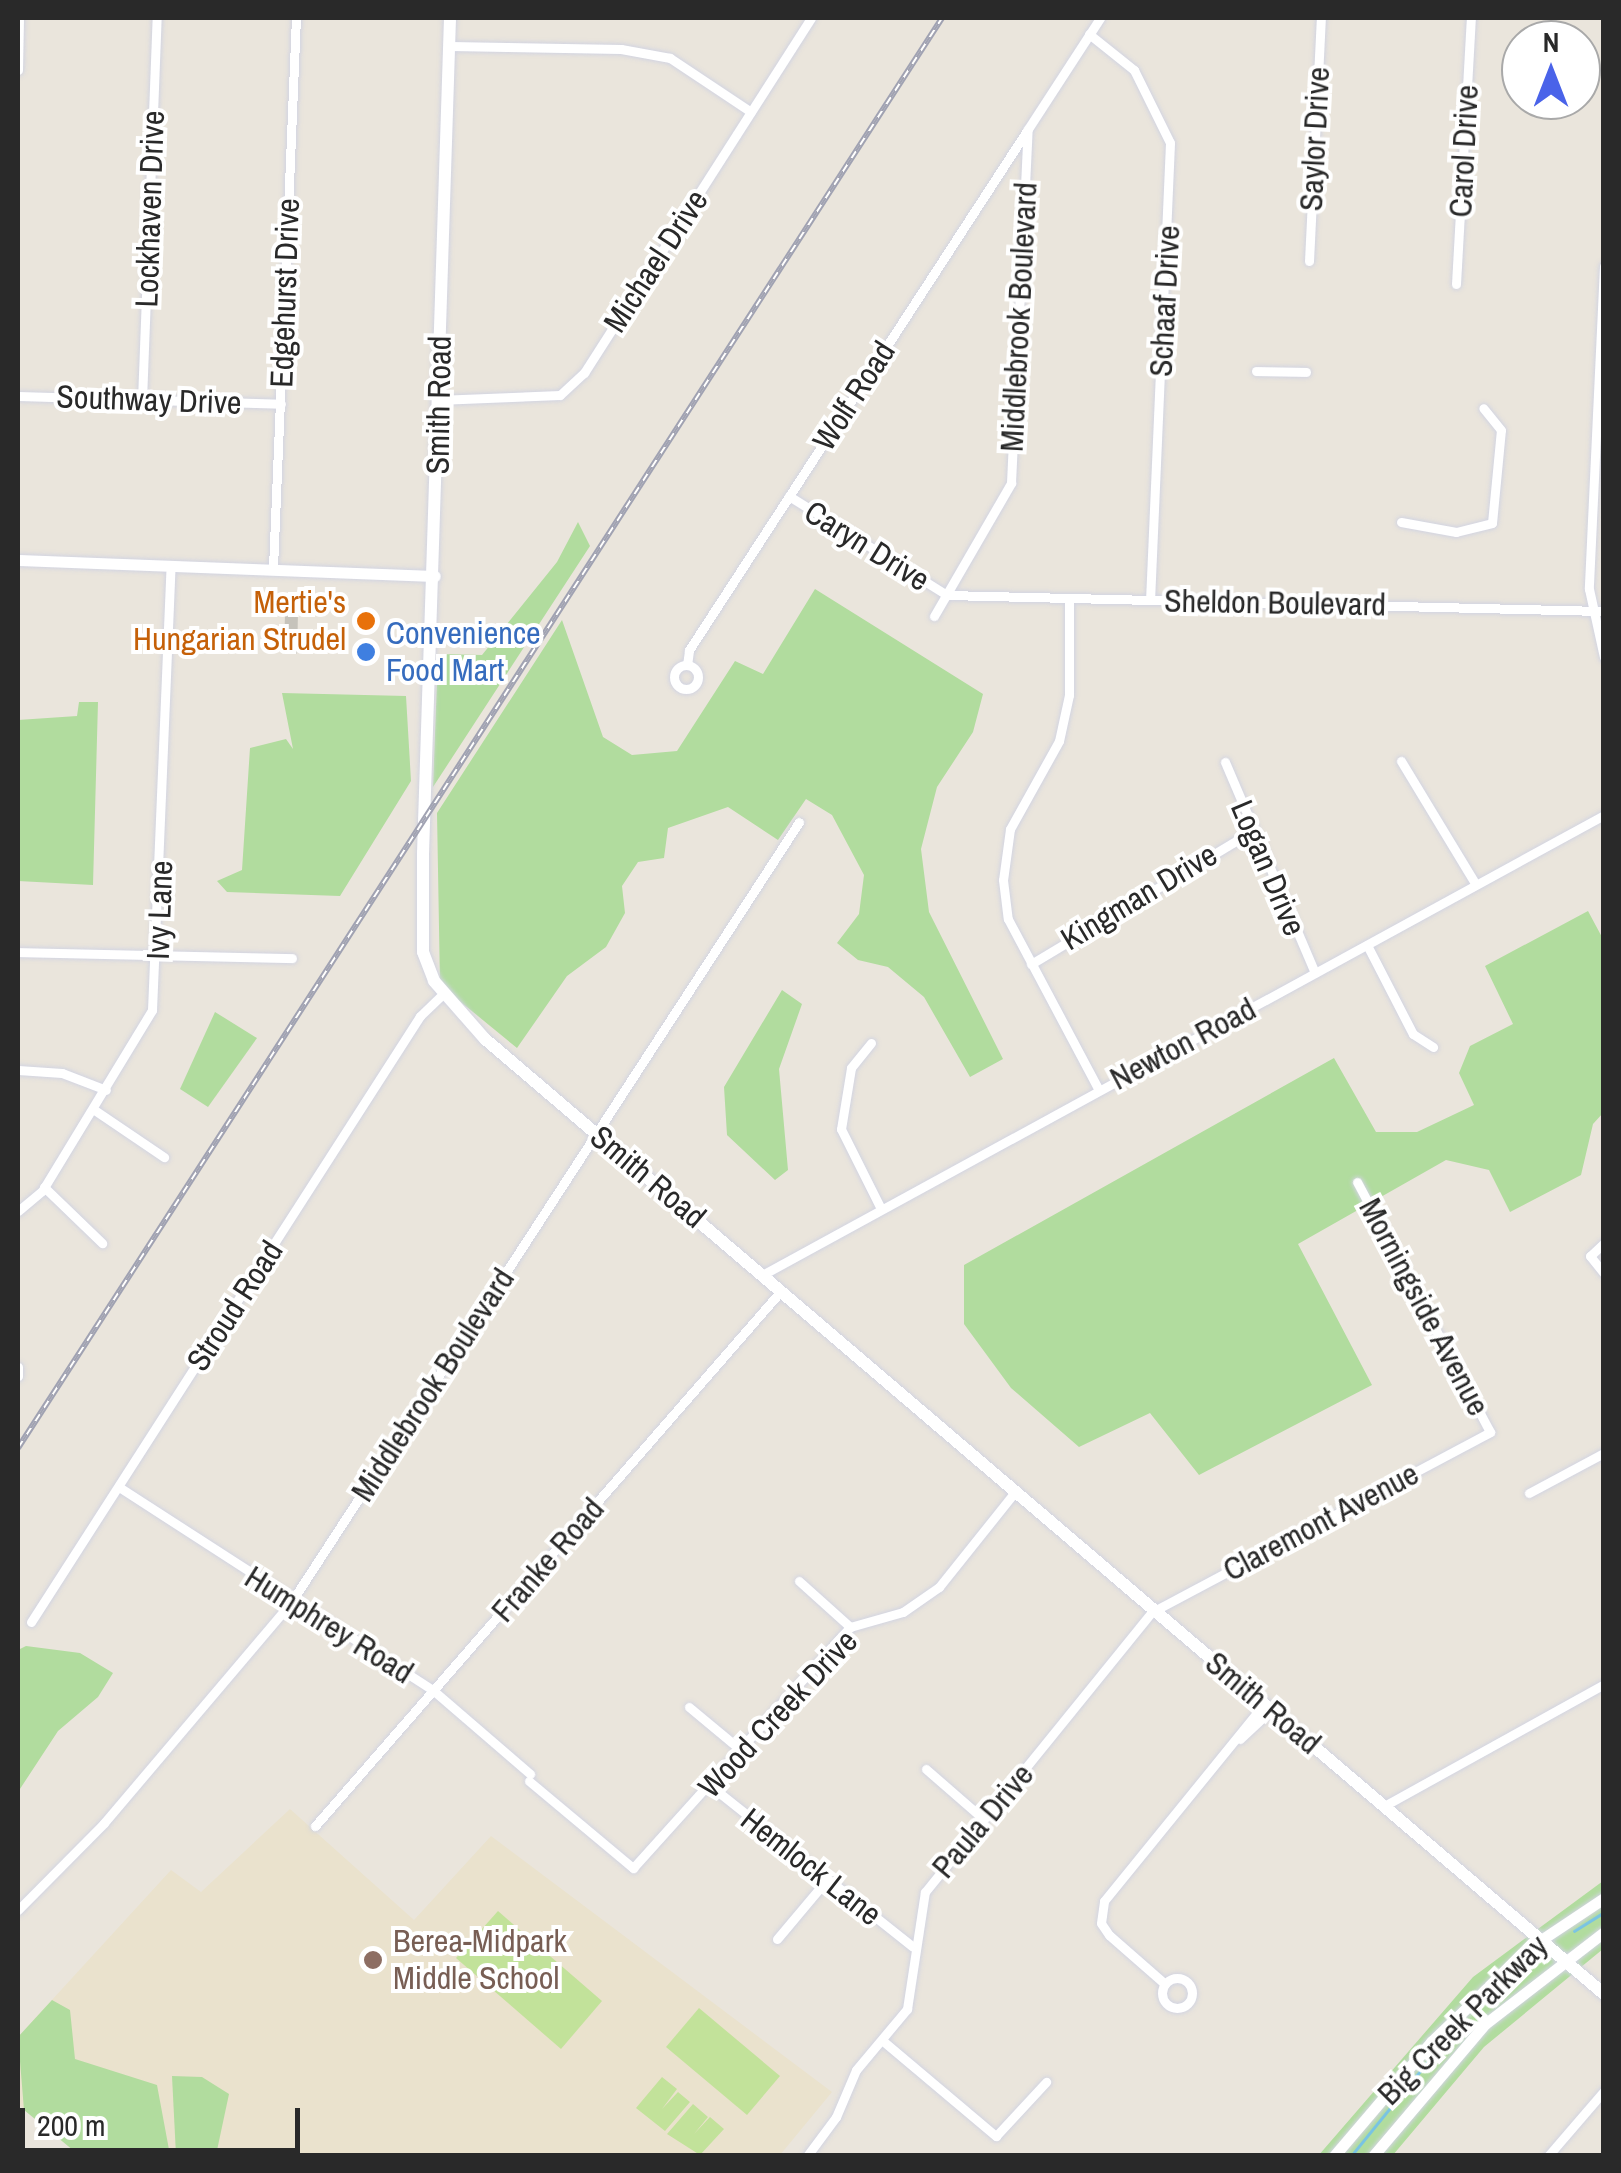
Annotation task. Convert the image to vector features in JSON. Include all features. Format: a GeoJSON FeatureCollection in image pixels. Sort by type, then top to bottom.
{"type":"FeatureCollection","features":[{"type":"Feature","properties":{"kind":"main road","name":"Smith Road"},"geometry":{"type":"LineString","coordinates":[[450,18],[437,400],[436,576],[422,932],[442,994],[780,1292],[1604,1994]]}},
{"type":"Feature","properties":{"kind":"street"},"geometry":{"type":"LineString","coordinates":[[18,70],[20,18]]}},
{"type":"Feature","properties":{"kind":"street","name":"Lockhaven Drive"},"geometry":{"type":"LineString","coordinates":[[142,400],[157,18]]}},
{"type":"Feature","properties":{"kind":"street","name":"Edgehurst Drive"},"geometry":{"type":"LineString","coordinates":[[273,568],[296,18]]}},
{"type":"Feature","properties":{"kind":"street","name":"Michael Drive"},"geometry":{"type":"LineString","coordinates":[[437,400],[560,395],[584,373],[811,18]]}},
{"type":"Feature","properties":{"kind":"street","name":"Middlebrook Boulevard"},"geometry":{"type":"LineString","coordinates":[[934,616],[1011,483],[1028,129],[1100,18]]}},
{"type":"Feature","properties":{"kind":"street","name":"Saylor Drive"},"geometry":{"type":"LineString","coordinates":[[1309,261],[1321,18]]}},
{"type":"Feature","properties":{"kind":"street","name":"Carol Drive"},"geometry":{"type":"LineString","coordinates":[[1456,284],[1471,18]]}},
{"type":"Feature","properties":{"kind":"street","name":"Schaaf Drive"},"geometry":{"type":"LineString","coordinates":[[1089,34],[1134,70],[1170,143],[1150,600]]}},
{"type":"Feature","properties":{"kind":"street"},"geometry":{"type":"LineString","coordinates":[[450,46],[621,48],[670,58],[751,112]]}},
{"type":"Feature","properties":{"kind":"street","name":"Wolf Road"},"geometry":{"type":"LineString","coordinates":[[687,665],[689,650],[1028,129]]}},
{"type":"Feature","properties":{"kind":"street"},"geometry":{"type":"LineString","coordinates":[[1604,266],[1598,466],[1598,611],[1604,657]]}},
{"type":"Feature","properties":{"kind":"street"},"geometry":{"type":"LineString","coordinates":[[1256,371],[1306,372]]}},
{"type":"Feature","properties":{"kind":"street","name":"Southway Drive"},"geometry":{"type":"LineString","coordinates":[[18,396],[281,404]]}},
{"type":"Feature","properties":{"kind":"street"},"geometry":{"type":"LineString","coordinates":[[1402,522],[1408,529],[1456,532],[1492,523],[1501,430],[1482,408]]}},
{"type":"Feature","properties":{"kind":"street","name":"Caryn Drive"},"geometry":{"type":"LineString","coordinates":[[788,496],[947,596]]}},
{"type":"Feature","properties":{"kind":"street"},"geometry":{"type":"LineString","coordinates":[[18,560],[436,576]]}},
{"type":"Feature","properties":{"kind":"street","name":"Ivy Lane"},"geometry":{"type":"LineString","coordinates":[[18,1211],[44,1186],[152,1010],[160,955],[170,565]]}},
{"type":"Feature","properties":{"kind":"street","name":"Sheldon Boulevard"},"geometry":{"type":"LineString","coordinates":[[947,596],[1598,611]]}},
{"type":"Feature","properties":{"kind":"street"},"geometry":{"type":"LineString","coordinates":[[1069,600],[1069,694],[1059,741],[1010,828],[1003,880],[1008,919],[1098,1090]]}},
{"type":"Feature","properties":{"kind":"street"},"geometry":{"type":"LineString","coordinates":[[1401,761],[1475,884]]}},
{"type":"Feature","properties":{"kind":"street","name":"Logan Drive"},"geometry":{"type":"LineString","coordinates":[[1224,762],[1249,833],[1315,974]]}},
{"type":"Feature","properties":{"kind":"street","name":"Newton Road"},"geometry":{"type":"LineString","coordinates":[[764,1274],[1604,815]]}},
{"type":"Feature","properties":{"kind":"street","name":"Middlebrook Boulevard"},"geometry":{"type":"LineString","coordinates":[[18,1910],[92,1837],[290,1604],[799,822]]}},
{"type":"Feature","properties":{"kind":"street","name":"Kingman Drive"},"geometry":{"type":"LineString","coordinates":[[1031,964],[1249,833]]}},
{"type":"Feature","properties":{"kind":"street"},"geometry":{"type":"LineString","coordinates":[[1367,945],[1413,1034],[1433,1047]]}},
{"type":"Feature","properties":{"kind":"street"},"geometry":{"type":"LineString","coordinates":[[18,952],[292,958]]}},
{"type":"Feature","properties":{"kind":"street","name":"Stroud Road"},"geometry":{"type":"LineString","coordinates":[[31,1622],[420,1016],[442,994]]}},
{"type":"Feature","properties":{"kind":"street"},"geometry":{"type":"LineString","coordinates":[[871,1043],[851,1068],[841,1129],[881,1210]]}},
{"type":"Feature","properties":{"kind":"street"},"geometry":{"type":"LineString","coordinates":[[18,1070],[62,1073],[106,1090]]}},
{"type":"Feature","properties":{"kind":"street"},"geometry":{"type":"LineString","coordinates":[[93,1109],[164,1157]]}},
{"type":"Feature","properties":{"kind":"street","name":"Morningside Avenue"},"geometry":{"type":"LineString","coordinates":[[1357,1182],[1490,1432]]}},
{"type":"Feature","properties":{"kind":"street"},"geometry":{"type":"LineString","coordinates":[[44,1186],[102,1243]]}},
{"type":"Feature","properties":{"kind":"street"},"geometry":{"type":"LineString","coordinates":[[1604,1243],[1590,1256],[1604,1273]]}},
{"type":"Feature","properties":{"kind":"street","name":"Franke Road"},"geometry":{"type":"LineString","coordinates":[[315,1826],[780,1292]]}},
{"type":"Feature","properties":{"kind":"street"},"geometry":{"type":"LineString","coordinates":[[18,1367],[18,1376]]}},
{"type":"Feature","properties":{"kind":"street","name":"Claremont Avenue"},"geometry":{"type":"LineString","coordinates":[[1152,1612],[1490,1432]]}},
{"type":"Feature","properties":{"kind":"street"},"geometry":{"type":"LineString","coordinates":[[1529,1493],[1604,1453]]}},
{"type":"Feature","properties":{"kind":"street","name":"Humphrey Road"},"geometry":{"type":"LineString","coordinates":[[119,1488],[290,1604],[434,1692],[633,1868]]}},
{"type":"Feature","properties":{"kind":"street","name":"Wood Creek Drive"},"geometry":{"type":"LineString","coordinates":[[633,1868],[712,1787],[850,1627],[902,1612],[939,1588],[1014,1493]]}},
{"type":"Feature","properties":{"kind":"street"},"geometry":{"type":"LineString","coordinates":[[798,1581],[850,1627]]}},
{"type":"Feature","properties":{"kind":"street","name":"Paula Drive"},"geometry":{"type":"LineString","coordinates":[[807,2156],[836,2116],[856,2070],[907,2009],[912,1946],[924,1892],[981,1817],[1152,1612]]}},
{"type":"Feature","properties":{"kind":"street"},"geometry":{"type":"LineString","coordinates":[[1386,1805],[1604,1684]]}},
{"type":"Feature","properties":{"kind":"street"},"geometry":{"type":"LineString","coordinates":[[690,1707],[742,1750]]}},
{"type":"Feature","properties":{"kind":"street"},"geometry":{"type":"LineString","coordinates":[[1165,1984],[1109,1935],[1101,1923],[1104,1900],[1268,1707]]}},
{"type":"Feature","properties":{"kind":"street"},"geometry":{"type":"LineString","coordinates":[[926,1769],[981,1817]]}},
{"type":"Feature","properties":{"kind":"street","name":"Hemlock Lane"},"geometry":{"type":"LineString","coordinates":[[712,1787],[824,1882],[912,1946]]}},
{"type":"Feature","properties":{"kind":"street"},"geometry":{"type":"LineString","coordinates":[[778,1939],[824,1882]]}},
{"type":"Feature","properties":{"kind":"street","name":"Big Creek Parkway"},"geometry":{"type":"LineString","coordinates":[[1334,2156],[1431,2042],[1540,1938],[1604,1898]]}},
{"type":"Feature","properties":{"kind":"street","name":"Big Creek Parkway"},"geometry":{"type":"LineString","coordinates":[[1372,2156],[1484,2024],[1562,1958],[1604,1932]]}},
{"type":"Feature","properties":{"kind":"street"},"geometry":{"type":"LineString","coordinates":[[883,2041],[996,2136],[1046,2082]]}},
{"type":"Feature","properties":{"kind":"street"},"geometry":{"type":"LineString","coordinates":[[1548,2156],[1604,2091]]}},
{"type":"Feature","properties":{"kind":"shaded area","name":"Berea-Midpark Middle School"},"geometry":{"type":"Polygon","coordinates":[[[290,1809],[414,1920],[491,1836],[832,2092],[780,2155],[79,2155],[18,2104],[18,2037],[171,1870],[201,1892],[290,1809]]]}},
{"type":"Feature","properties":{"kind":"green space"},"geometry":{"type":"Polygon","coordinates":[[[578,522],[590,546],[433,787],[438,654],[482,655],[557,562],[578,522]]]}},
{"type":"Feature","properties":{"kind":"green space"},"geometry":{"type":"Polygon","coordinates":[[[815,589],[983,694],[973,732],[937,787],[921,849],[929,912],[1003,1059],[970,1077],[924,997],[888,967],[858,960],[837,943],[859,914],[864,875],[832,815],[806,799],[778,840],[728,807],[668,828],[664,858],[638,862],[622,886],[625,913],[606,947],[567,976],[517,1048],[440,985],[437,813],[562,620],[603,737],[632,755],[677,751],[735,661],[763,674],[815,589]]]}},
{"type":"Feature","properties":{"kind":"green space"},"geometry":{"type":"Polygon","coordinates":[[[282,693],[406,696],[411,781],[340,896],[227,892],[217,881],[242,870],[250,748],[286,739],[293,749],[282,693]]]}},
{"type":"Feature","properties":{"kind":"green space"},"geometry":{"type":"Polygon","coordinates":[[[79,702],[98,702],[93,885],[18,881],[18,720],[77,716],[79,702]]]}},
{"type":"Feature","properties":{"kind":"green space"},"geometry":{"type":"Polygon","coordinates":[[[1588,911],[1603,939],[1603,1113],[1593,1124],[1581,1175],[1510,1212],[1489,1170],[1446,1160],[1298,1244],[1372,1385],[1199,1475],[1150,1413],[1079,1447],[1011,1388],[964,1324],[964,1265],[1334,1058],[1376,1132],[1417,1132],[1474,1105],[1459,1073],[1470,1046],[1513,1024],[1485,966],[1588,911]]]}},
{"type":"Feature","properties":{"kind":"green space"},"geometry":{"type":"Polygon","coordinates":[[[782,990],[802,1004],[779,1069],[788,1170],[775,1180],[727,1135],[724,1087],[782,990]]]}},
{"type":"Feature","properties":{"kind":"green space"},"geometry":{"type":"Polygon","coordinates":[[[215,1012],[257,1038],[208,1107],[180,1089],[215,1012]]]}},
{"type":"Feature","properties":{"kind":"green space"},"geometry":{"type":"Polygon","coordinates":[[[26,1646],[80,1653],[113,1673],[98,1697],[58,1731],[18,1792],[18,1650],[26,1646]]]}},
{"type":"Feature","properties":{"kind":"green space"},"geometry":{"type":"Polygon","coordinates":[[[1603,1881],[1603,1949],[1484,2047],[1393,2155],[1318,2156],[1473,1977],[1603,1881]]]}},
{"type":"Feature","properties":{"kind":"green space"},"geometry":{"type":"Polygon","coordinates":[[[498,1911],[602,2001],[561,2049],[456,1958],[498,1911]]]}},
{"type":"Feature","properties":{"kind":"green space"},"geometry":{"type":"Polygon","coordinates":[[[52,2000],[70,2010],[75,2059],[157,2085],[170,2155],[79,2155],[24,2110],[18,2037],[52,2000]]]}},
{"type":"Feature","properties":{"kind":"green space"},"geometry":{"type":"Polygon","coordinates":[[[699,2008],[780,2076],[747,2115],[666,2047],[699,2008]]]}},
{"type":"Feature","properties":{"kind":"green space"},"geometry":{"type":"Polygon","coordinates":[[[172,2076],[202,2077],[229,2094],[216,2155],[176,2155],[172,2076]]]}},
{"type":"Feature","properties":{"kind":"green space"},"geometry":{"type":"Polygon","coordinates":[[[662,2077],[677,2089],[662,2109],[678,2092],[690,2102],[665,2131],[636,2108],[662,2077]]]}},
{"type":"Feature","properties":{"kind":"green space"},"geometry":{"type":"Polygon","coordinates":[[[693,2104],[708,2117],[694,2134],[710,2117],[724,2129],[700,2155],[667,2134],[693,2104]]]}},
{"type":"Feature","properties":{"kind":"building"},"geometry":{"type":"Polygon","coordinates":[[[285,613],[298,613],[297,654],[284,654],[285,613]]]}},
{"type":"Feature","properties":{"kind":"waterway"},"geometry":{"type":"LineString","coordinates":[[1574,1931],[1604,1912]]}},
{"type":"Feature","properties":{"kind":"waterway"},"geometry":{"type":"LineString","coordinates":[[1351,2156],[1447,2038]]}},
{"type":"Feature","properties":{"kind":"railway"},"geometry":{"type":"LineString","coordinates":[[18,1448],[942,18]]}},
{"type":"Feature","properties":{"kind":"place","name":"Mertie's Hungarian Strudel"},"geometry":{"type":"Point","coordinates":[366,621]}},
{"type":"Feature","properties":{"kind":"place","name":"Convenience Food Mart"},"geometry":{"type":"Point","coordinates":[366,652]}},
{"type":"Feature","properties":{"kind":"place","name":"Berea-Midpark Middle School"},"geometry":{"type":"Point","coordinates":[373,1960]}}]}
